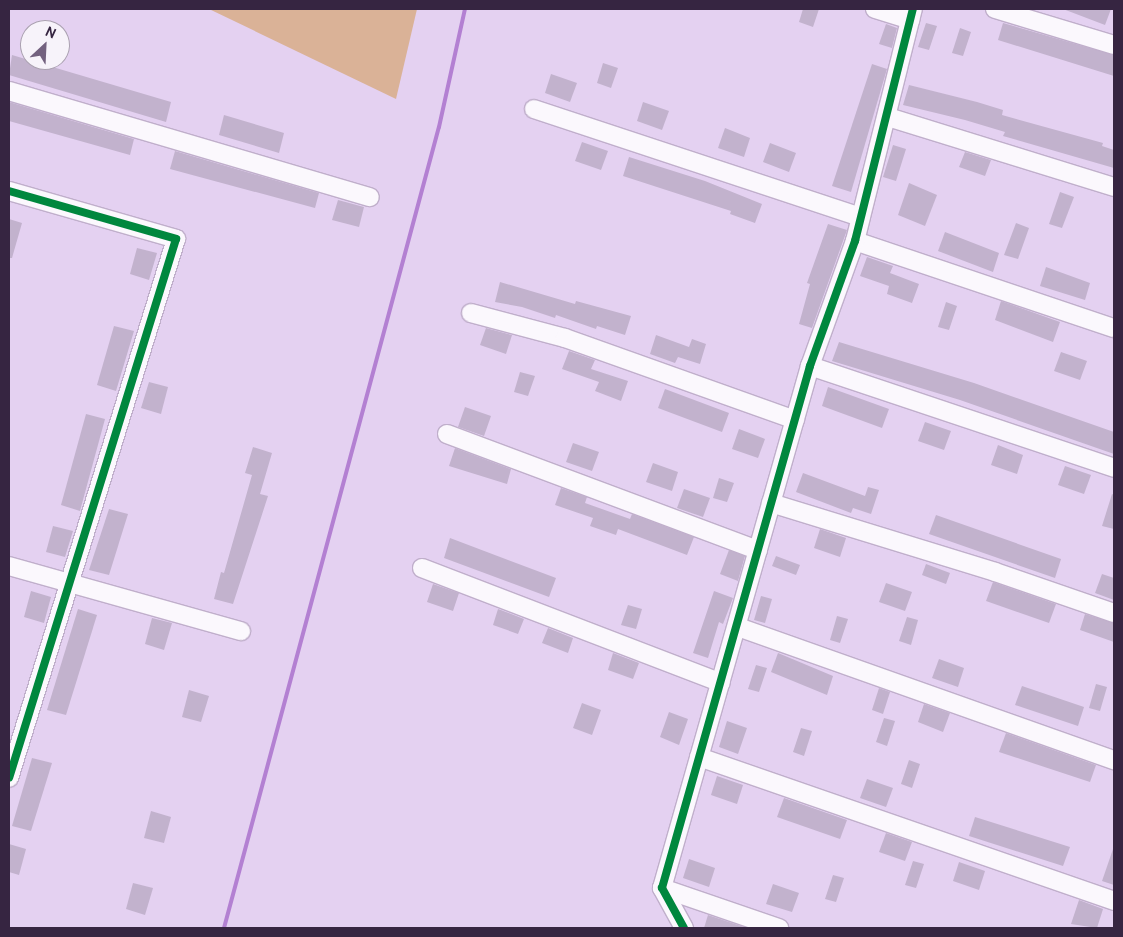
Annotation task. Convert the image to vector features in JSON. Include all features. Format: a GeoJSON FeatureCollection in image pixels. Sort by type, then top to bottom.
{"type":"FeatureCollection","features":[{"type":"Feature","properties":{"kind":"street"},"geometry":{"type":"LineString","coordinates":[[684,928],[662,888],[738,627],[810,366],[855,241],[888,117],[912,14],[875,9]]}},
{"type":"Feature","properties":{"kind":"street"},"geometry":{"type":"LineString","coordinates":[[995,9],[1114,45]]}},
{"type":"Feature","properties":{"kind":"street"},"geometry":{"type":"LineString","coordinates":[[9,91],[370,197]]}},
{"type":"Feature","properties":{"kind":"street"},"geometry":{"type":"LineString","coordinates":[[534,108],[860,217]]}},
{"type":"Feature","properties":{"kind":"street"},"geometry":{"type":"LineString","coordinates":[[888,117],[1114,187]]}},
{"type":"Feature","properties":{"kind":"street"},"geometry":{"type":"LineString","coordinates":[[9,192],[176,239],[71,585],[9,778]]}},
{"type":"Feature","properties":{"kind":"street"},"geometry":{"type":"LineString","coordinates":[[855,241],[1114,328]]}},
{"type":"Feature","properties":{"kind":"street"},"geometry":{"type":"LineString","coordinates":[[471,313],[565,338],[795,420]]}},
{"type":"Feature","properties":{"kind":"street"},"geometry":{"type":"LineString","coordinates":[[810,366],[1114,468]]}},
{"type":"Feature","properties":{"kind":"street"},"geometry":{"type":"LineString","coordinates":[[447,434],[758,550]]}},
{"type":"Feature","properties":{"kind":"street"},"geometry":{"type":"LineString","coordinates":[[771,503],[995,572],[1114,614]]}},
{"type":"Feature","properties":{"kind":"street"},"geometry":{"type":"LineString","coordinates":[[9,566],[71,585],[241,631]]}},
{"type":"Feature","properties":{"kind":"street"},"geometry":{"type":"LineString","coordinates":[[422,568],[721,683]]}},
{"type":"Feature","properties":{"kind":"street"},"geometry":{"type":"LineString","coordinates":[[738,627],[1114,760]]}},
{"type":"Feature","properties":{"kind":"street"},"geometry":{"type":"LineString","coordinates":[[699,757],[1114,901]]}},
{"type":"Feature","properties":{"kind":"street"},"geometry":{"type":"LineString","coordinates":[[662,888],[779,928]]}},
{"type":"Feature","properties":{"kind":"shaded area"},"geometry":{"type":"Polygon","coordinates":[[[209,9],[417,9],[396,99],[209,9]]]}},
{"type":"Feature","properties":{"kind":"building"},"geometry":{"type":"Polygon","coordinates":[[[803,9],[819,9],[813,27],[799,22],[803,9]]]}},
{"type":"Feature","properties":{"kind":"building"},"geometry":{"type":"Polygon","coordinates":[[[1063,9],[1111,9],[1105,25],[1063,9]]]}},
{"type":"Feature","properties":{"kind":"building"},"geometry":{"type":"Polygon","coordinates":[[[926,23],[937,26],[929,50],[918,47],[926,23]]]}},
{"type":"Feature","properties":{"kind":"building"},"geometry":{"type":"Polygon","coordinates":[[[1003,23],[1114,55],[1114,76],[998,40],[1003,23]]]}},
{"type":"Feature","properties":{"kind":"building"},"geometry":{"type":"Polygon","coordinates":[[[886,24],[897,28],[892,48],[879,44],[886,24]]]}},
{"type":"Feature","properties":{"kind":"building"},"geometry":{"type":"Polygon","coordinates":[[[960,28],[971,32],[963,56],[952,53],[960,28]]]}},
{"type":"Feature","properties":{"kind":"building"},"geometry":{"type":"Polygon","coordinates":[[[12,55],[20,57],[20,70],[63,70],[171,102],[166,122],[9,75],[12,55]]]}},
{"type":"Feature","properties":{"kind":"building"},"geometry":{"type":"Polygon","coordinates":[[[603,63],[618,68],[611,88],[597,83],[603,63]]]}},
{"type":"Feature","properties":{"kind":"building"},"geometry":{"type":"Polygon","coordinates":[[[872,64],[887,69],[851,192],[832,186],[872,64]]]}},
{"type":"Feature","properties":{"kind":"building"},"geometry":{"type":"Polygon","coordinates":[[[551,74],[577,83],[570,102],[545,93],[551,74]]]}},
{"type":"Feature","properties":{"kind":"building"},"geometry":{"type":"Polygon","coordinates":[[[909,85],[977,102],[1003,110],[1002,115],[1103,143],[1102,146],[1114,150],[1114,168],[1003,136],[1005,132],[965,120],[903,105],[909,85]]]}},
{"type":"Feature","properties":{"kind":"building"},"geometry":{"type":"Polygon","coordinates":[[[9,102],[134,139],[130,155],[9,121],[9,102]]]}},
{"type":"Feature","properties":{"kind":"building"},"geometry":{"type":"Polygon","coordinates":[[[643,102],[669,111],[662,130],[637,121],[643,102]]]}},
{"type":"Feature","properties":{"kind":"building"},"geometry":{"type":"Polygon","coordinates":[[[224,115],[284,133],[279,153],[219,135],[224,115]]]}},
{"type":"Feature","properties":{"kind":"building"},"geometry":{"type":"Polygon","coordinates":[[[725,128],[750,138],[744,157],[718,148],[725,128]]]}},
{"type":"Feature","properties":{"kind":"building"},"geometry":{"type":"Polygon","coordinates":[[[582,142],[608,151],[601,170],[575,161],[582,142]]]}},
{"type":"Feature","properties":{"kind":"building"},"geometry":{"type":"Polygon","coordinates":[[[770,143],[796,153],[789,172],[763,162],[770,143]]]}},
{"type":"Feature","properties":{"kind":"building"},"geometry":{"type":"Polygon","coordinates":[[[893,145],[906,149],[896,181],[883,177],[893,145]]]}},
{"type":"Feature","properties":{"kind":"building"},"geometry":{"type":"Polygon","coordinates":[[[175,151],[319,193],[315,208],[170,169],[175,151]]]}},
{"type":"Feature","properties":{"kind":"building"},"geometry":{"type":"Polygon","coordinates":[[[965,152],[991,160],[985,176],[959,167],[965,152]]]}},
{"type":"Feature","properties":{"kind":"building"},"geometry":{"type":"Polygon","coordinates":[[[629,157],[705,181],[762,204],[755,223],[730,214],[731,211],[623,176],[629,157]]]}},
{"type":"Feature","properties":{"kind":"building"},"geometry":{"type":"Polygon","coordinates":[[[909,183],[937,195],[925,226],[898,215],[909,183]]]}},
{"type":"Feature","properties":{"kind":"building"},"geometry":{"type":"Polygon","coordinates":[[[1060,192],[1074,197],[1062,228],[1049,224],[1060,192]]]}},
{"type":"Feature","properties":{"kind":"building"},"geometry":{"type":"Polygon","coordinates":[[[338,200],[364,207],[359,227],[332,220],[338,200]]]}},
{"type":"Feature","properties":{"kind":"building"},"geometry":{"type":"Polygon","coordinates":[[[9,219],[22,223],[12,258],[9,258],[9,219]]]}},
{"type":"Feature","properties":{"kind":"building"},"geometry":{"type":"Polygon","coordinates":[[[1016,223],[1029,228],[1018,259],[1004,255],[1016,223]]]}},
{"type":"Feature","properties":{"kind":"building"},"geometry":{"type":"Polygon","coordinates":[[[828,224],[847,230],[812,328],[799,324],[810,284],[807,283],[828,224]]]}},
{"type":"Feature","properties":{"kind":"building"},"geometry":{"type":"Polygon","coordinates":[[[945,232],[999,253],[993,272],[938,251],[945,232]]]}},
{"type":"Feature","properties":{"kind":"building"},"geometry":{"type":"Polygon","coordinates":[[[137,248],[157,253],[149,280],[130,274],[137,248]]]}},
{"type":"Feature","properties":{"kind":"building"},"geometry":{"type":"Polygon","coordinates":[[[867,257],[893,266],[890,273],[919,284],[912,303],[887,294],[889,286],[860,276],[867,257]]]}},
{"type":"Feature","properties":{"kind":"building"},"geometry":{"type":"Polygon","coordinates":[[[1046,267],[1090,283],[1085,300],[1040,286],[1046,267]]]}},
{"type":"Feature","properties":{"kind":"building"},"geometry":{"type":"Polygon","coordinates":[[[500,282],[575,304],[576,301],[631,316],[625,335],[597,326],[596,329],[556,315],[555,318],[522,307],[495,302],[500,282]]]}},
{"type":"Feature","properties":{"kind":"building"},"geometry":{"type":"Polygon","coordinates":[[[1001,301],[1060,322],[1053,342],[995,320],[1001,301]]]}},
{"type":"Feature","properties":{"kind":"building"},"geometry":{"type":"Polygon","coordinates":[[[946,302],[957,306],[949,330],[938,327],[946,302]]]}},
{"type":"Feature","properties":{"kind":"building"},"geometry":{"type":"Polygon","coordinates":[[[114,326],[134,331],[116,391],[97,385],[114,326]]]}},
{"type":"Feature","properties":{"kind":"building"},"geometry":{"type":"Polygon","coordinates":[[[486,328],[512,335],[506,354],[480,345],[486,328]]]}},
{"type":"Feature","properties":{"kind":"building"},"geometry":{"type":"Polygon","coordinates":[[[656,335],[689,347],[692,339],[706,344],[700,364],[678,357],[675,363],[650,354],[656,335]]]}},
{"type":"Feature","properties":{"kind":"building"},"geometry":{"type":"Polygon","coordinates":[[[839,342],[974,383],[1114,432],[1114,454],[960,400],[832,361],[839,342]]]}},
{"type":"Feature","properties":{"kind":"building"},"geometry":{"type":"Polygon","coordinates":[[[569,351],[595,360],[591,369],[628,381],[621,401],[595,391],[599,382],[562,369],[569,351]]]}},
{"type":"Feature","properties":{"kind":"building"},"geometry":{"type":"Polygon","coordinates":[[[1061,352],[1087,361],[1080,380],[1054,371],[1061,352]]]}},
{"type":"Feature","properties":{"kind":"building"},"geometry":{"type":"Polygon","coordinates":[[[520,372],[535,376],[528,396],[514,392],[520,372]]]}},
{"type":"Feature","properties":{"kind":"building"},"geometry":{"type":"Polygon","coordinates":[[[149,382],[168,387],[161,414],[141,408],[149,382]]]}},
{"type":"Feature","properties":{"kind":"building"},"geometry":{"type":"Polygon","coordinates":[[[828,387],[889,409],[882,428],[822,406],[828,387]]]}},
{"type":"Feature","properties":{"kind":"building"},"geometry":{"type":"Polygon","coordinates":[[[665,389],[729,413],[722,432],[658,408],[665,389]]]}},
{"type":"Feature","properties":{"kind":"building"},"geometry":{"type":"Polygon","coordinates":[[[465,407],[491,416],[484,436],[458,427],[465,407]]]}},
{"type":"Feature","properties":{"kind":"building"},"geometry":{"type":"Polygon","coordinates":[[[86,414],[105,419],[80,511],[61,505],[86,414]]]}},
{"type":"Feature","properties":{"kind":"building"},"geometry":{"type":"Polygon","coordinates":[[[925,422],[951,431],[944,450],[918,441],[925,422]]]}},
{"type":"Feature","properties":{"kind":"building"},"geometry":{"type":"Polygon","coordinates":[[[739,429],[765,439],[758,458],[732,449],[739,429]]]}},
{"type":"Feature","properties":{"kind":"building"},"geometry":{"type":"Polygon","coordinates":[[[573,443],[599,452],[592,471],[566,462],[573,443]]]}},
{"type":"Feature","properties":{"kind":"building"},"geometry":{"type":"Polygon","coordinates":[[[998,445],[1023,455],[1017,474],[991,465],[998,445]]]}},
{"type":"Feature","properties":{"kind":"building"},"geometry":{"type":"Polygon","coordinates":[[[253,447],[272,453],[260,494],[268,496],[233,604],[214,599],[221,572],[224,573],[252,475],[245,473],[253,447]]]}},
{"type":"Feature","properties":{"kind":"building"},"geometry":{"type":"Polygon","coordinates":[[[455,448],[511,469],[507,484],[449,466],[455,448]]]}},
{"type":"Feature","properties":{"kind":"building"},"geometry":{"type":"Polygon","coordinates":[[[653,463],[678,472],[672,491],[646,482],[653,463]]]}},
{"type":"Feature","properties":{"kind":"building"},"geometry":{"type":"Polygon","coordinates":[[[1065,466],[1091,475],[1084,494],[1058,485],[1065,466]]]}},
{"type":"Feature","properties":{"kind":"building"},"geometry":{"type":"Polygon","coordinates":[[[803,473],[865,496],[868,487],[879,490],[871,514],[853,508],[851,513],[796,492],[803,473]]]}},
{"type":"Feature","properties":{"kind":"building"},"geometry":{"type":"Polygon","coordinates":[[[719,478],[734,483],[727,502],[713,498],[719,478]]]}},
{"type":"Feature","properties":{"kind":"building"},"geometry":{"type":"Polygon","coordinates":[[[561,488],[587,497],[585,503],[630,519],[632,514],[694,537],[687,555],[618,529],[616,535],[590,526],[593,518],[555,505],[561,488]]]}},
{"type":"Feature","properties":{"kind":"building"},"geometry":{"type":"Polygon","coordinates":[[[684,489],[710,498],[703,517],[677,508],[684,489]]]}},
{"type":"Feature","properties":{"kind":"building"},"geometry":{"type":"Polygon","coordinates":[[[1112,494],[1114,495],[1114,529],[1102,526],[1112,494]]]}},
{"type":"Feature","properties":{"kind":"building"},"geometry":{"type":"Polygon","coordinates":[[[109,509],[128,514],[109,575],[89,570],[109,509]]]}},
{"type":"Feature","properties":{"kind":"building"},"geometry":{"type":"Polygon","coordinates":[[[936,515],[1061,559],[1055,578],[929,534],[936,515]]]}},
{"type":"Feature","properties":{"kind":"building"},"geometry":{"type":"Polygon","coordinates":[[[53,526],[73,531],[65,557],[46,552],[53,526]]]}},
{"type":"Feature","properties":{"kind":"building"},"geometry":{"type":"Polygon","coordinates":[[[820,529],[846,538],[840,557],[814,548],[820,529]]]}},
{"type":"Feature","properties":{"kind":"building"},"geometry":{"type":"Polygon","coordinates":[[[450,538],[556,578],[549,597],[444,558],[450,538]]]}},
{"type":"Feature","properties":{"kind":"building"},"geometry":{"type":"Polygon","coordinates":[[[729,550],[745,556],[738,581],[720,574],[729,550]]]}},
{"type":"Feature","properties":{"kind":"building"},"geometry":{"type":"Polygon","coordinates":[[[776,556],[800,565],[796,575],[772,566],[776,556]]]}},
{"type":"Feature","properties":{"kind":"building"},"geometry":{"type":"Polygon","coordinates":[[[926,564],[950,573],[946,584],[922,575],[926,564]]]}},
{"type":"Feature","properties":{"kind":"building"},"geometry":{"type":"Polygon","coordinates":[[[1102,574],[1114,578],[1114,600],[1095,593],[1102,574]]]}},
{"type":"Feature","properties":{"kind":"building"},"geometry":{"type":"Polygon","coordinates":[[[993,582],[1056,604],[1049,623],[986,601],[993,582]]]}},
{"type":"Feature","properties":{"kind":"building"},"geometry":{"type":"Polygon","coordinates":[[[886,583],[912,592],[905,611],[879,602],[886,583]]]}},
{"type":"Feature","properties":{"kind":"building"},"geometry":{"type":"Polygon","coordinates":[[[433,584],[459,593],[453,611],[427,602],[433,584]]]}},
{"type":"Feature","properties":{"kind":"building"},"geometry":{"type":"Polygon","coordinates":[[[31,591],[51,597],[44,623],[24,617],[31,591]]]}},
{"type":"Feature","properties":{"kind":"building"},"geometry":{"type":"Polygon","coordinates":[[[714,591],[733,598],[723,624],[719,622],[708,658],[693,653],[714,591]]]}},
{"type":"Feature","properties":{"kind":"building"},"geometry":{"type":"Polygon","coordinates":[[[761,596],[772,599],[765,623],[754,620],[761,596]]]}},
{"type":"Feature","properties":{"kind":"building"},"geometry":{"type":"Polygon","coordinates":[[[628,605],[642,609],[636,629],[621,625],[628,605]]]}},
{"type":"Feature","properties":{"kind":"building"},"geometry":{"type":"Polygon","coordinates":[[[78,609],[97,615],[66,715],[47,710],[78,609]]]}},
{"type":"Feature","properties":{"kind":"building"},"geometry":{"type":"Polygon","coordinates":[[[498,609],[524,619],[518,634],[493,625],[498,609]]]}},
{"type":"Feature","properties":{"kind":"building"},"geometry":{"type":"Polygon","coordinates":[[[1085,614],[1114,623],[1114,642],[1080,630],[1085,614]]]}},
{"type":"Feature","properties":{"kind":"building"},"geometry":{"type":"Polygon","coordinates":[[[837,616],[848,619],[840,643],[830,640],[837,616]]]}},
{"type":"Feature","properties":{"kind":"building"},"geometry":{"type":"Polygon","coordinates":[[[907,617],[918,620],[911,645],[899,641],[907,617]]]}},
{"type":"Feature","properties":{"kind":"building"},"geometry":{"type":"Polygon","coordinates":[[[152,618],[172,623],[164,650],[145,644],[152,618]]]}},
{"type":"Feature","properties":{"kind":"building"},"geometry":{"type":"Polygon","coordinates":[[[548,628],[573,638],[568,653],[542,643],[548,628]]]}},
{"type":"Feature","properties":{"kind":"building"},"geometry":{"type":"Polygon","coordinates":[[[613,653],[639,663],[633,679],[608,670],[613,653]]]}},
{"type":"Feature","properties":{"kind":"building"},"geometry":{"type":"Polygon","coordinates":[[[778,653],[833,676],[827,695],[771,672],[778,653]]]}},
{"type":"Feature","properties":{"kind":"building"},"geometry":{"type":"Polygon","coordinates":[[[939,659],[964,668],[958,687],[932,678],[939,659]]]}},
{"type":"Feature","properties":{"kind":"building"},"geometry":{"type":"Polygon","coordinates":[[[756,665],[767,668],[759,692],[748,689],[756,665]]]}},
{"type":"Feature","properties":{"kind":"building"},"geometry":{"type":"Polygon","coordinates":[[[1096,684],[1107,687],[1100,711],[1089,708],[1096,684]]]}},
{"type":"Feature","properties":{"kind":"building"},"geometry":{"type":"Polygon","coordinates":[[[1022,686],[1084,707],[1078,726],[1015,705],[1022,686]]]}},
{"type":"Feature","properties":{"kind":"building"},"geometry":{"type":"Polygon","coordinates":[[[879,688],[890,692],[883,714],[872,710],[879,688]]]}},
{"type":"Feature","properties":{"kind":"building"},"geometry":{"type":"Polygon","coordinates":[[[189,690],[209,696],[201,722],[182,717],[189,690]]]}},
{"type":"Feature","properties":{"kind":"building"},"geometry":{"type":"Polygon","coordinates":[[[582,703],[601,710],[592,735],[573,728],[582,703]]]}},
{"type":"Feature","properties":{"kind":"building"},"geometry":{"type":"Polygon","coordinates":[[[924,704],[950,713],[943,732],[918,722],[924,704]]]}},
{"type":"Feature","properties":{"kind":"building"},"geometry":{"type":"Polygon","coordinates":[[[669,712],[688,719],[679,745],[660,737],[669,712]]]}},
{"type":"Feature","properties":{"kind":"building"},"geometry":{"type":"Polygon","coordinates":[[[884,718],[895,721],[887,746],[876,742],[884,718]]]}},
{"type":"Feature","properties":{"kind":"building"},"geometry":{"type":"Polygon","coordinates":[[[727,721],[747,728],[738,754],[719,747],[727,721]]]}},
{"type":"Feature","properties":{"kind":"building"},"geometry":{"type":"Polygon","coordinates":[[[801,728],[812,731],[804,756],[793,752],[801,728]]]}},
{"type":"Feature","properties":{"kind":"building"},"geometry":{"type":"Polygon","coordinates":[[[1006,733],[1096,765],[1090,782],[999,752],[1006,733]]]}},
{"type":"Feature","properties":{"kind":"building"},"geometry":{"type":"Polygon","coordinates":[[[32,758],[52,763],[31,831],[12,826],[32,758]]]}},
{"type":"Feature","properties":{"kind":"building"},"geometry":{"type":"Polygon","coordinates":[[[909,760],[920,764],[912,788],[901,784],[909,760]]]}},
{"type":"Feature","properties":{"kind":"building"},"geometry":{"type":"Polygon","coordinates":[[[717,776],[743,785],[737,804],[711,795],[717,776]]]}},
{"type":"Feature","properties":{"kind":"building"},"geometry":{"type":"Polygon","coordinates":[[[867,779],[893,788],[886,807],[860,798],[867,779]]]}},
{"type":"Feature","properties":{"kind":"building"},"geometry":{"type":"Polygon","coordinates":[[[784,798],[847,820],[840,839],[777,817],[784,798]]]}},
{"type":"Feature","properties":{"kind":"building"},"geometry":{"type":"Polygon","coordinates":[[[151,811],[171,817],[164,843],[144,838],[151,811]]]}},
{"type":"Feature","properties":{"kind":"building"},"geometry":{"type":"Polygon","coordinates":[[[975,817],[1070,847],[1063,866],[969,836],[975,817]]]}},
{"type":"Feature","properties":{"kind":"building"},"geometry":{"type":"Polygon","coordinates":[[[886,833],[912,842],[905,861],[879,852],[886,833]]]}},
{"type":"Feature","properties":{"kind":"building"},"geometry":{"type":"Polygon","coordinates":[[[9,844],[26,849],[19,875],[9,872],[9,844]]]}},
{"type":"Feature","properties":{"kind":"building"},"geometry":{"type":"Polygon","coordinates":[[[1114,849],[1114,885],[1102,881],[1114,849]]]}},
{"type":"Feature","properties":{"kind":"building"},"geometry":{"type":"Polygon","coordinates":[[[689,859],[715,868],[709,887],[683,878],[689,859]]]}},
{"type":"Feature","properties":{"kind":"building"},"geometry":{"type":"Polygon","coordinates":[[[913,861],[924,864],[916,888],[905,885],[913,861]]]}},
{"type":"Feature","properties":{"kind":"building"},"geometry":{"type":"Polygon","coordinates":[[[959,862],[985,871],[979,890],[953,881],[959,862]]]}},
{"type":"Feature","properties":{"kind":"building"},"geometry":{"type":"Polygon","coordinates":[[[833,875],[844,878],[836,902],[825,899],[833,875]]]}},
{"type":"Feature","properties":{"kind":"building"},"geometry":{"type":"Polygon","coordinates":[[[133,883],[153,888],[145,915],[126,909],[133,883]]]}},
{"type":"Feature","properties":{"kind":"building"},"geometry":{"type":"Polygon","coordinates":[[[773,884],[799,893],[792,912],[766,904],[773,884]]]}},
{"type":"Feature","properties":{"kind":"building"},"geometry":{"type":"Polygon","coordinates":[[[1079,900],[1103,909],[1097,928],[1071,924],[1079,900]]]}},
{"type":"Feature","properties":{"kind":"building"},"geometry":{"type":"Polygon","coordinates":[[[708,915],[747,928],[704,928],[708,915]]]}},
{"type":"Feature","properties":{"kind":"waterway"},"geometry":{"type":"LineString","coordinates":[[224,928],[439,127],[465,9]]}},
{"type":"Feature","properties":{"kind":"cycle path"},"geometry":{"type":"LineString","coordinates":[[684,928],[662,888],[810,366],[855,241],[913,9]]}},
{"type":"Feature","properties":{"kind":"cycle path"},"geometry":{"type":"LineString","coordinates":[[9,191],[176,239],[9,778]]}}]}
